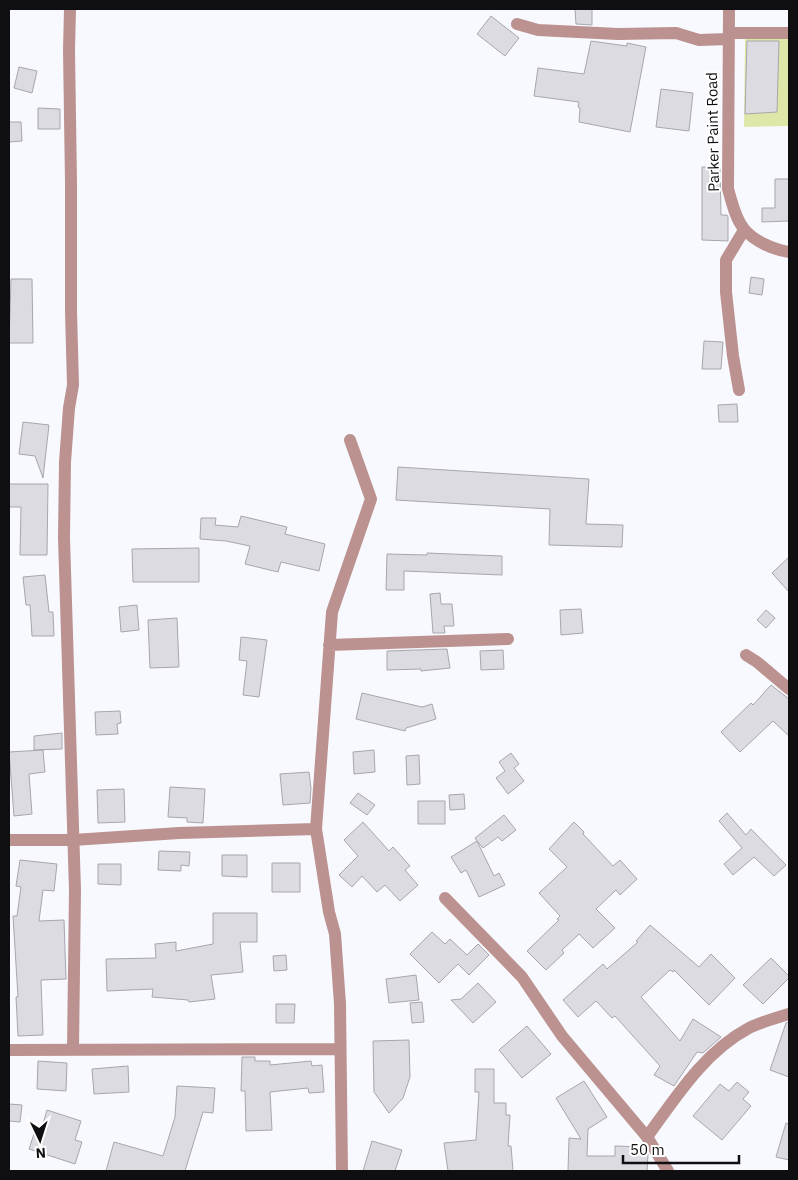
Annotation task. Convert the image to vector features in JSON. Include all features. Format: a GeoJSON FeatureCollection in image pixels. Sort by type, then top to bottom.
{"type":"FeatureCollection","features":[{"type":"Feature","properties":{"kind":"street"},"geometry":{"type":"LineString","coordinates":[[70,9],[73,385],[69,408],[65,462],[64,538],[75,890],[73,1050]]}},
{"type":"Feature","properties":{"kind":"street","name":"Parker Paint Road"},"geometry":{"type":"LineString","coordinates":[[729,9],[728,189],[734,212],[744,230]]}},
{"type":"Feature","properties":{"kind":"street"},"geometry":{"type":"LineString","coordinates":[[517,24],[538,30],[618,34],[676,32],[699,40],[728,36],[789,33]]}},
{"type":"Feature","properties":{"kind":"street"},"geometry":{"type":"LineString","coordinates":[[739,390],[726,292],[726,260],[744,230],[759,241],[789,252]]}},
{"type":"Feature","properties":{"kind":"street"},"geometry":{"type":"LineString","coordinates":[[342,1171],[340,1004],[335,934],[329,912],[316,829],[332,612],[370,499],[350,440]]}},
{"type":"Feature","properties":{"kind":"street"},"geometry":{"type":"LineString","coordinates":[[330,645],[508,639]]}},
{"type":"Feature","properties":{"kind":"street"},"geometry":{"type":"LineString","coordinates":[[746,655],[789,689]]}},
{"type":"Feature","properties":{"kind":"street"},"geometry":{"type":"LineString","coordinates":[[9,840],[73,840],[179,833],[316,829]]}},
{"type":"Feature","properties":{"kind":"street"},"geometry":{"type":"LineString","coordinates":[[445,898],[522,977],[537,1002],[562,1036],[647,1137],[668,1171]]}},
{"type":"Feature","properties":{"kind":"street"},"geometry":{"type":"LineString","coordinates":[[647,1137],[700,1067],[724,1045],[750,1028],[789,1014]]}},
{"type":"Feature","properties":{"kind":"street"},"geometry":{"type":"LineString","coordinates":[[9,1050],[340,1049]]}},
{"type":"Feature","properties":{"kind":"green space"},"geometry":{"type":"Polygon","coordinates":[[[745,37],[789,38],[789,126],[744,127],[745,37]]]}},
{"type":"Feature","properties":{"kind":"building"},"geometry":{"type":"Polygon","coordinates":[[[575,9],[592,9],[592,25],[576,24],[575,9]]]}},
{"type":"Feature","properties":{"kind":"building"},"geometry":{"type":"Polygon","coordinates":[[[491,16],[519,38],[505,56],[477,34],[491,16]]]}},
{"type":"Feature","properties":{"kind":"building"},"geometry":{"type":"Polygon","coordinates":[[[591,41],[627,46],[627,43],[646,47],[630,132],[579,122],[579,102],[534,96],[538,68],[584,74],[591,41]]]}},
{"type":"Feature","properties":{"kind":"building"},"geometry":{"type":"Polygon","coordinates":[[[747,41],[779,41],[777,112],[745,114],[747,41]]]}},
{"type":"Feature","properties":{"kind":"building"},"geometry":{"type":"Polygon","coordinates":[[[19,67],[37,71],[32,93],[14,88],[19,67]]]}},
{"type":"Feature","properties":{"kind":"building"},"geometry":{"type":"Polygon","coordinates":[[[661,89],[693,93],[689,131],[656,127],[661,89]]]}},
{"type":"Feature","properties":{"kind":"building"},"geometry":{"type":"Polygon","coordinates":[[[38,108],[60,109],[60,129],[38,129],[38,108]]]}},
{"type":"Feature","properties":{"kind":"building"},"geometry":{"type":"Polygon","coordinates":[[[9,122],[21,122],[22,141],[9,142],[9,122]]]}},
{"type":"Feature","properties":{"kind":"building"},"geometry":{"type":"Polygon","coordinates":[[[702,167],[720,167],[721,215],[727,215],[728,217],[728,241],[702,240],[702,167]]]}},
{"type":"Feature","properties":{"kind":"building"},"geometry":{"type":"Polygon","coordinates":[[[775,179],[789,179],[789,221],[762,222],[762,208],[775,208],[775,179]]]}},
{"type":"Feature","properties":{"kind":"building"},"geometry":{"type":"Polygon","coordinates":[[[751,277],[764,279],[762,295],[749,293],[751,277]]]}},
{"type":"Feature","properties":{"kind":"building"},"geometry":{"type":"Polygon","coordinates":[[[11,279],[32,279],[33,343],[9,343],[11,279]]]}},
{"type":"Feature","properties":{"kind":"building"},"geometry":{"type":"Polygon","coordinates":[[[704,341],[723,342],[721,369],[702,369],[704,341]]]}},
{"type":"Feature","properties":{"kind":"building"},"geometry":{"type":"Polygon","coordinates":[[[737,404],[738,422],[719,422],[718,405],[737,404]]]}},
{"type":"Feature","properties":{"kind":"building"},"geometry":{"type":"Polygon","coordinates":[[[23,422],[49,425],[43,478],[35,456],[19,454],[23,422]]]}},
{"type":"Feature","properties":{"kind":"building"},"geometry":{"type":"Polygon","coordinates":[[[398,467],[589,479],[586,524],[623,525],[622,547],[549,545],[550,509],[396,500],[398,467]]]}},
{"type":"Feature","properties":{"kind":"building"},"geometry":{"type":"Polygon","coordinates":[[[9,484],[48,484],[47,555],[20,555],[21,507],[9,507],[9,484]]]}},
{"type":"Feature","properties":{"kind":"building"},"geometry":{"type":"Polygon","coordinates":[[[241,516],[287,527],[285,534],[325,544],[319,571],[281,562],[278,572],[245,564],[250,546],[226,541],[200,539],[201,518],[216,518],[215,525],[238,527],[241,516]]]}},
{"type":"Feature","properties":{"kind":"building"},"geometry":{"type":"Polygon","coordinates":[[[199,548],[199,582],[133,582],[132,549],[199,548]]]}},
{"type":"Feature","properties":{"kind":"building"},"geometry":{"type":"Polygon","coordinates":[[[427,553],[502,556],[502,575],[404,571],[404,590],[386,590],[387,554],[427,555],[427,553]]]}},
{"type":"Feature","properties":{"kind":"building"},"geometry":{"type":"Polygon","coordinates":[[[789,557],[789,592],[772,573],[789,557]]]}},
{"type":"Feature","properties":{"kind":"building"},"geometry":{"type":"Polygon","coordinates":[[[45,575],[49,612],[53,612],[54,636],[32,636],[30,605],[26,605],[23,577],[45,575]]]}},
{"type":"Feature","properties":{"kind":"building"},"geometry":{"type":"Polygon","coordinates":[[[440,593],[441,604],[452,604],[454,626],[444,626],[445,633],[433,633],[430,594],[440,593]]]}},
{"type":"Feature","properties":{"kind":"building"},"geometry":{"type":"Polygon","coordinates":[[[137,605],[139,630],[121,632],[119,607],[137,605]]]}},
{"type":"Feature","properties":{"kind":"building"},"geometry":{"type":"Polygon","coordinates":[[[581,609],[583,633],[561,635],[560,610],[581,609]]]}},
{"type":"Feature","properties":{"kind":"building"},"geometry":{"type":"Polygon","coordinates":[[[766,610],[775,618],[766,628],[757,620],[766,610]]]}},
{"type":"Feature","properties":{"kind":"building"},"geometry":{"type":"Polygon","coordinates":[[[177,618],[179,667],[150,668],[148,620],[177,618]]]}},
{"type":"Feature","properties":{"kind":"building"},"geometry":{"type":"Polygon","coordinates":[[[241,637],[267,640],[259,697],[243,695],[247,661],[239,660],[241,637]]]}},
{"type":"Feature","properties":{"kind":"building"},"geometry":{"type":"Polygon","coordinates":[[[447,649],[450,668],[421,671],[421,669],[387,670],[387,651],[447,649]]]}},
{"type":"Feature","properties":{"kind":"building"},"geometry":{"type":"Polygon","coordinates":[[[503,650],[504,669],[481,670],[480,651],[503,650]]]}},
{"type":"Feature","properties":{"kind":"building"},"geometry":{"type":"Polygon","coordinates":[[[771,685],[789,699],[789,736],[773,721],[740,752],[721,732],[751,703],[753,705],[771,685]]]}},
{"type":"Feature","properties":{"kind":"building"},"geometry":{"type":"Polygon","coordinates":[[[362,693],[422,707],[432,704],[436,719],[406,728],[405,731],[356,719],[362,693]]]}},
{"type":"Feature","properties":{"kind":"building"},"geometry":{"type":"Polygon","coordinates":[[[120,711],[121,723],[117,724],[118,734],[96,735],[95,712],[120,711]]]}},
{"type":"Feature","properties":{"kind":"building"},"geometry":{"type":"Polygon","coordinates":[[[62,733],[62,749],[34,750],[34,736],[62,733]]]}},
{"type":"Feature","properties":{"kind":"building"},"geometry":{"type":"Polygon","coordinates":[[[43,750],[45,772],[29,774],[32,814],[14,816],[9,752],[43,750]]]}},
{"type":"Feature","properties":{"kind":"building"},"geometry":{"type":"Polygon","coordinates":[[[374,750],[375,772],[354,774],[353,752],[374,750]]]}},
{"type":"Feature","properties":{"kind":"building"},"geometry":{"type":"Polygon","coordinates":[[[511,753],[519,764],[514,768],[524,781],[508,794],[496,778],[505,771],[499,762],[511,753]]]}},
{"type":"Feature","properties":{"kind":"building"},"geometry":{"type":"Polygon","coordinates":[[[419,755],[420,784],[407,785],[406,756],[419,755]]]}},
{"type":"Feature","properties":{"kind":"building"},"geometry":{"type":"Polygon","coordinates":[[[309,772],[310,803],[283,805],[280,774],[309,772]]]}},
{"type":"Feature","properties":{"kind":"building"},"geometry":{"type":"Polygon","coordinates":[[[170,787],[205,789],[203,823],[187,822],[187,818],[168,817],[170,787]]]}},
{"type":"Feature","properties":{"kind":"building"},"geometry":{"type":"Polygon","coordinates":[[[124,789],[125,822],[98,823],[97,790],[124,789]]]}},
{"type":"Feature","properties":{"kind":"building"},"geometry":{"type":"Polygon","coordinates":[[[358,793],[375,805],[367,815],[350,803],[358,793]]]}},
{"type":"Feature","properties":{"kind":"building"},"geometry":{"type":"Polygon","coordinates":[[[464,794],[465,809],[450,810],[449,795],[464,794]]]}},
{"type":"Feature","properties":{"kind":"building"},"geometry":{"type":"Polygon","coordinates":[[[418,801],[445,801],[445,824],[418,824],[418,801]]]}},
{"type":"Feature","properties":{"kind":"building"},"geometry":{"type":"Polygon","coordinates":[[[727,813],[746,835],[751,829],[786,865],[774,876],[754,857],[733,875],[724,864],[742,848],[719,821],[727,813]]]}},
{"type":"Feature","properties":{"kind":"building"},"geometry":{"type":"Polygon","coordinates":[[[504,815],[516,830],[502,841],[498,837],[483,848],[475,838],[504,815]]]}},
{"type":"Feature","properties":{"kind":"building"},"geometry":{"type":"Polygon","coordinates":[[[363,822],[389,851],[393,847],[410,866],[405,870],[418,885],[400,901],[385,885],[377,892],[362,876],[352,887],[339,875],[358,856],[344,840],[363,822]]]}},
{"type":"Feature","properties":{"kind":"building"},"geometry":{"type":"Polygon","coordinates":[[[574,822],[613,866],[620,860],[637,879],[620,895],[616,890],[596,909],[615,928],[593,948],[579,934],[562,950],[564,953],[546,970],[527,951],[559,920],[557,919],[560,916],[539,893],[567,867],[549,849],[574,822]]]}},
{"type":"Feature","properties":{"kind":"building"},"geometry":{"type":"Polygon","coordinates":[[[477,841],[494,876],[499,873],[505,885],[479,897],[466,870],[461,873],[451,857],[477,841]]]}},
{"type":"Feature","properties":{"kind":"building"},"geometry":{"type":"Polygon","coordinates":[[[159,851],[190,852],[189,866],[181,865],[181,871],[158,870],[159,851]]]}},
{"type":"Feature","properties":{"kind":"building"},"geometry":{"type":"Polygon","coordinates":[[[222,855],[247,855],[247,877],[222,876],[222,855]]]}},
{"type":"Feature","properties":{"kind":"building"},"geometry":{"type":"Polygon","coordinates":[[[20,860],[57,864],[54,891],[43,890],[39,921],[64,920],[66,979],[41,980],[43,1035],[18,1036],[16,997],[18,997],[13,916],[17,916],[21,887],[16,886],[20,860]]]}},
{"type":"Feature","properties":{"kind":"building"},"geometry":{"type":"Polygon","coordinates":[[[272,863],[300,863],[300,892],[272,892],[272,863]]]}},
{"type":"Feature","properties":{"kind":"building"},"geometry":{"type":"Polygon","coordinates":[[[98,864],[121,864],[121,885],[98,884],[98,864]]]}},
{"type":"Feature","properties":{"kind":"building"},"geometry":{"type":"Polygon","coordinates":[[[213,913],[257,913],[257,942],[240,942],[243,972],[211,975],[215,999],[189,1002],[188,1000],[152,997],[153,989],[107,991],[106,959],[156,958],[155,944],[176,942],[176,951],[213,944],[213,913]]]}},
{"type":"Feature","properties":{"kind":"building"},"geometry":{"type":"Polygon","coordinates":[[[650,925],[699,967],[711,954],[735,978],[709,1005],[674,970],[673,972],[670,970],[641,997],[680,1041],[693,1019],[721,1037],[703,1053],[697,1052],[674,1086],[654,1075],[660,1066],[615,1016],[612,1018],[596,1001],[578,1017],[563,1000],[603,964],[607,969],[638,942],[636,941],[650,925]]]}},
{"type":"Feature","properties":{"kind":"building"},"geometry":{"type":"Polygon","coordinates":[[[432,932],[445,944],[450,939],[467,955],[478,944],[489,955],[469,975],[458,964],[439,983],[410,954],[432,932]]]}},
{"type":"Feature","properties":{"kind":"building"},"geometry":{"type":"Polygon","coordinates":[[[286,955],[287,970],[274,971],[273,956],[286,955]]]}},
{"type":"Feature","properties":{"kind":"building"},"geometry":{"type":"Polygon","coordinates":[[[771,958],[789,978],[763,1004],[743,985],[771,958]]]}},
{"type":"Feature","properties":{"kind":"building"},"geometry":{"type":"Polygon","coordinates":[[[416,975],[419,1000],[389,1003],[386,979],[416,975]]]}},
{"type":"Feature","properties":{"kind":"building"},"geometry":{"type":"Polygon","coordinates":[[[478,983],[496,1002],[473,1023],[451,1000],[461,999],[478,983]]]}},
{"type":"Feature","properties":{"kind":"building"},"geometry":{"type":"Polygon","coordinates":[[[422,1002],[424,1022],[412,1023],[410,1003],[422,1002]]]}},
{"type":"Feature","properties":{"kind":"building"},"geometry":{"type":"Polygon","coordinates":[[[276,1004],[295,1004],[294,1023],[276,1023],[276,1004]]]}},
{"type":"Feature","properties":{"kind":"building"},"geometry":{"type":"Polygon","coordinates":[[[789,1022],[789,1077],[770,1070],[786,1023],[789,1022]]]}},
{"type":"Feature","properties":{"kind":"building"},"geometry":{"type":"Polygon","coordinates":[[[527,1026],[551,1054],[522,1078],[499,1050],[527,1026]]]}},
{"type":"Feature","properties":{"kind":"building"},"geometry":{"type":"Polygon","coordinates":[[[409,1040],[410,1077],[403,1098],[389,1113],[374,1092],[373,1041],[409,1040]]]}},
{"type":"Feature","properties":{"kind":"building"},"geometry":{"type":"Polygon","coordinates":[[[242,1057],[255,1057],[255,1061],[270,1061],[270,1065],[311,1061],[312,1066],[322,1065],[324,1092],[309,1093],[308,1088],[270,1092],[272,1130],[246,1131],[245,1091],[241,1091],[242,1057]]]}},
{"type":"Feature","properties":{"kind":"building"},"geometry":{"type":"Polygon","coordinates":[[[38,1061],[67,1063],[66,1091],[37,1089],[38,1061]]]}},
{"type":"Feature","properties":{"kind":"building"},"geometry":{"type":"Polygon","coordinates":[[[128,1066],[129,1092],[94,1094],[92,1069],[128,1066]]]}},
{"type":"Feature","properties":{"kind":"building"},"geometry":{"type":"Polygon","coordinates":[[[475,1069],[494,1069],[494,1103],[506,1103],[506,1115],[510,1115],[508,1146],[511,1146],[513,1171],[448,1171],[444,1143],[476,1140],[479,1092],[475,1092],[475,1069]]]}},
{"type":"Feature","properties":{"kind":"building"},"geometry":{"type":"Polygon","coordinates":[[[584,1081],[607,1117],[588,1129],[587,1156],[615,1156],[615,1146],[643,1147],[648,1154],[647,1171],[568,1171],[569,1138],[581,1139],[556,1098],[584,1081]]]}},
{"type":"Feature","properties":{"kind":"building"},"geometry":{"type":"Polygon","coordinates":[[[737,1082],[749,1092],[743,1099],[751,1106],[722,1140],[693,1116],[720,1084],[729,1091],[737,1082]]]}},
{"type":"Feature","properties":{"kind":"building"},"geometry":{"type":"Polygon","coordinates":[[[177,1086],[215,1088],[213,1113],[203,1112],[185,1171],[106,1171],[114,1142],[163,1156],[175,1117],[177,1086]]]}},
{"type":"Feature","properties":{"kind":"building"},"geometry":{"type":"Polygon","coordinates":[[[9,1104],[22,1105],[20,1122],[9,1121],[9,1104]]]}},
{"type":"Feature","properties":{"kind":"building"},"geometry":{"type":"Polygon","coordinates":[[[47,1110],[81,1121],[75,1140],[82,1142],[75,1164],[29,1149],[37,1125],[42,1127],[47,1110]]]}},
{"type":"Feature","properties":{"kind":"building"},"geometry":{"type":"Polygon","coordinates":[[[786,1123],[789,1124],[789,1160],[776,1157],[786,1123]]]}},
{"type":"Feature","properties":{"kind":"building"},"geometry":{"type":"Polygon","coordinates":[[[372,1141],[402,1150],[395,1171],[363,1171],[372,1141]]]}}]}
